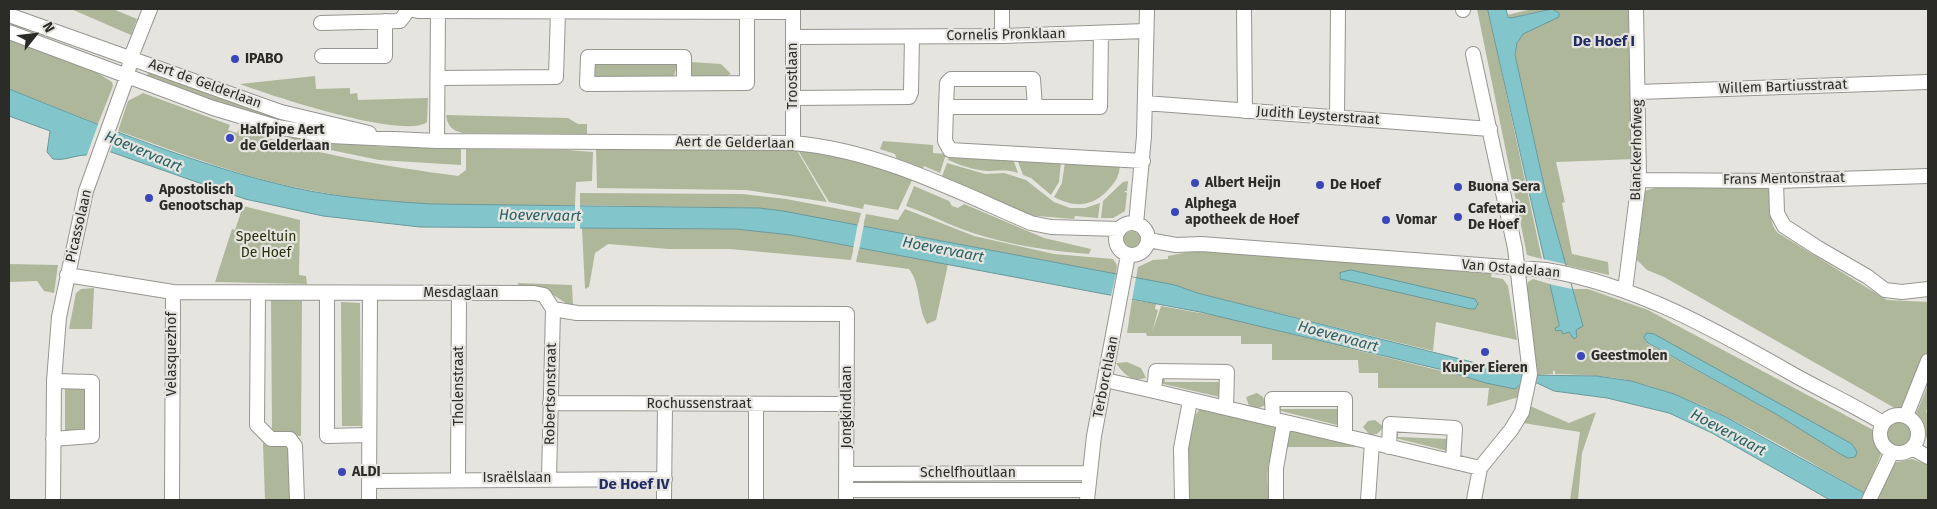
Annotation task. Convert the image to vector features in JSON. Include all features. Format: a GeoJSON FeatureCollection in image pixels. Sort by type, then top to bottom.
{"type":"FeatureCollection","features":[{"type":"Feature","properties":{"kind":"street","name":"Picassolaan"},"geometry":{"type":"LineString","coordinates":[[53,500],[54,381],[59,316],[67,275],[77,226],[96,162],[127,77],[131,57],[150,9]]}},
{"type":"Feature","properties":{"kind":"street"},"geometry":{"type":"LineString","coordinates":[[320,22],[400,21],[409,9],[438,11],[747,12],[793,10]]}},
{"type":"Feature","properties":{"kind":"street"},"geometry":{"type":"LineString","coordinates":[[1002,9],[1002,36]]}},
{"type":"Feature","properties":{"kind":"street"},"geometry":{"type":"LineString","coordinates":[[1136,224],[1146,103],[1147,9]]}},
{"type":"Feature","properties":{"kind":"street"},"geometry":{"type":"LineString","coordinates":[[1244,9],[1245,111]]}},
{"type":"Feature","properties":{"kind":"street"},"geometry":{"type":"LineString","coordinates":[[1337,116],[1338,9]]}},
{"type":"Feature","properties":{"kind":"street","name":"Blanckerhofweg"},"geometry":{"type":"LineString","coordinates":[[1625,290],[1639,180],[1636,9]]}},
{"type":"Feature","properties":{"kind":"street","name":"Troostlaan"},"geometry":{"type":"LineString","coordinates":[[793,10],[793,143]]}},
{"type":"Feature","properties":{"kind":"street"},"geometry":{"type":"LineString","coordinates":[[437,141],[438,11]]}},
{"type":"Feature","properties":{"kind":"street"},"geometry":{"type":"LineString","coordinates":[[438,78],[556,77],[558,11]]}},
{"type":"Feature","properties":{"kind":"street"},"geometry":{"type":"LineString","coordinates":[[684,83],[684,57],[588,57],[587,84],[747,83],[747,12]]}},
{"type":"Feature","properties":{"kind":"street","name":"Aert de Gelderlaan"},"geometry":{"type":"LineString","coordinates":[[9,16],[131,57],[281,112],[404,140]]}},
{"type":"Feature","properties":{"kind":"street"},"geometry":{"type":"LineString","coordinates":[[322,56],[385,56],[385,21]]}},
{"type":"Feature","properties":{"kind":"street","name":"Cornelis Pronklaan"},"geometry":{"type":"LineString","coordinates":[[793,37],[1002,36],[1146,31]]}},
{"type":"Feature","properties":{"kind":"street","name":"Aert de Gelderlaan"},"geometry":{"type":"LineString","coordinates":[[9,32],[213,108],[277,127],[340,138],[437,141],[793,143],[832,148],[873,158],[1031,223],[1118,236]]}},
{"type":"Feature","properties":{"kind":"street"},"geometry":{"type":"LineString","coordinates":[[946,107],[1100,106],[1102,103],[1101,33]]}},
{"type":"Feature","properties":{"kind":"street"},"geometry":{"type":"LineString","coordinates":[[794,98],[909,97],[911,92],[912,37]]}},
{"type":"Feature","properties":{"kind":"street"},"geometry":{"type":"LineString","coordinates":[[1473,54],[1515,248],[1530,379],[1522,412],[1511,430],[1480,468],[1474,500]]}},
{"type":"Feature","properties":{"kind":"street"},"geometry":{"type":"LineString","coordinates":[[1035,107],[1034,81],[1021,79],[952,79],[947,83],[945,141],[950,150],[1142,161]]}},
{"type":"Feature","properties":{"kind":"street","name":"Willem Bartiusstraat"},"geometry":{"type":"LineString","coordinates":[[1638,92],[1928,82]]}},
{"type":"Feature","properties":{"kind":"street","name":"Judith Leysterstraat"},"geometry":{"type":"LineString","coordinates":[[1146,103],[1490,129]]}},
{"type":"Feature","properties":{"kind":"street","name":"Frans Mentonstraat"},"geometry":{"type":"LineString","coordinates":[[1639,180],[1776,180],[1928,176]]}},
{"type":"Feature","properties":{"kind":"street"},"geometry":{"type":"LineString","coordinates":[[1776,180],[1777,213],[1784,226],[1868,277],[1885,290],[1902,292],[1928,289]]}},
{"type":"Feature","properties":{"kind":"street"},"geometry":{"type":"LineString","coordinates":[[1126,224],[1136,224],[1146,232],[1148,240],[1142,252],[1128,255],[1120,249],[1118,236],[1126,224]]}},
{"type":"Feature","properties":{"kind":"street","name":"Van Ostadelaan"},"geometry":{"type":"LineString","coordinates":[[1148,240],[1176,246],[1201,244],[1546,270],[1568,274],[1625,290],[1702,323],[1882,426]]}},
{"type":"Feature","properties":{"kind":"street","name":"Terborchlaan"},"geometry":{"type":"LineString","coordinates":[[1087,495],[1089,473],[1126,276],[1128,255]]}},
{"type":"Feature","properties":{"kind":"street","name":"Mesdaglaan"},"geometry":{"type":"LineString","coordinates":[[67,275],[172,292],[258,294],[534,293],[544,295],[553,309]]}},
{"type":"Feature","properties":{"kind":"street","name":"Velasquezhof"},"geometry":{"type":"LineString","coordinates":[[172,292],[172,500]]}},
{"type":"Feature","properties":{"kind":"street"},"geometry":{"type":"LineString","coordinates":[[369,500],[370,293]]}},
{"type":"Feature","properties":{"kind":"street","name":"Tholenstraat"},"geometry":{"type":"LineString","coordinates":[[458,479],[459,293]]}},
{"type":"Feature","properties":{"kind":"street"},"geometry":{"type":"LineString","coordinates":[[258,294],[258,425],[270,439],[290,439],[295,446],[296,500]]}},
{"type":"Feature","properties":{"kind":"street"},"geometry":{"type":"LineString","coordinates":[[327,294],[327,436],[368,435]]}},
{"type":"Feature","properties":{"kind":"street","name":"Jongkindlaan"},"geometry":{"type":"LineString","coordinates":[[553,309],[577,313],[847,314],[846,495]]}},
{"type":"Feature","properties":{"kind":"street","name":"Robertsonstraat"},"geometry":{"type":"LineString","coordinates":[[549,478],[553,309]]}},
{"type":"Feature","properties":{"kind":"street"},"geometry":{"type":"LineString","coordinates":[[1906,416],[1928,361]]}},
{"type":"Feature","properties":{"kind":"street"},"geometry":{"type":"LineString","coordinates":[[1154,391],[1156,371],[1227,372],[1226,408]]}},
{"type":"Feature","properties":{"kind":"street"},"geometry":{"type":"LineString","coordinates":[[1106,380],[1480,468]]}},
{"type":"Feature","properties":{"kind":"street"},"geometry":{"type":"LineString","coordinates":[[53,439],[92,436],[93,426],[92,382],[54,381]]}},
{"type":"Feature","properties":{"kind":"street"},"geometry":{"type":"LineString","coordinates":[[1276,500],[1278,421],[1272,399],[1345,399],[1345,436]]}},
{"type":"Feature","properties":{"kind":"street"},"geometry":{"type":"LineString","coordinates":[[1182,500],[1181,448],[1190,401]]}},
{"type":"Feature","properties":{"kind":"street","name":"Rochussenstraat"},"geometry":{"type":"LineString","coordinates":[[550,402],[847,404]]}},
{"type":"Feature","properties":{"kind":"street"},"geometry":{"type":"LineString","coordinates":[[664,404],[664,500]]}},
{"type":"Feature","properties":{"kind":"street"},"geometry":{"type":"LineString","coordinates":[[756,404],[756,500]]}},
{"type":"Feature","properties":{"kind":"street"},"geometry":{"type":"LineString","coordinates":[[1919,446],[1899,454],[1892,452],[1881,443],[1882,426],[1893,416],[1906,416],[1915,424],[1919,446],[1928,457]]}},
{"type":"Feature","properties":{"kind":"street"},"geometry":{"type":"LineString","coordinates":[[1389,447],[1390,424],[1456,428],[1453,461]]}},
{"type":"Feature","properties":{"kind":"street"},"geometry":{"type":"LineString","coordinates":[[1368,500],[1372,443]]}},
{"type":"Feature","properties":{"kind":"street"},"geometry":{"type":"LineString","coordinates":[[1870,498],[1892,452]]}},
{"type":"Feature","properties":{"kind":"street","name":"Schelfhoutlaan"},"geometry":{"type":"LineString","coordinates":[[846,474],[1089,473]]}},
{"type":"Feature","properties":{"kind":"street","name":"Israëlslaan"},"geometry":{"type":"LineString","coordinates":[[369,481],[549,478],[665,479]]}},
{"type":"Feature","properties":{"kind":"street","name":"Schelfhoutlaan"},"geometry":{"type":"LineString","coordinates":[[846,495],[1087,495]]}},
{"type":"Feature","properties":{"kind":"green space"},"geometry":{"type":"Polygon","coordinates":[[[71,9],[113,9],[137,19],[131,35],[71,9]]]}},
{"type":"Feature","properties":{"kind":"green space"},"geometry":{"type":"Polygon","coordinates":[[[1477,9],[1488,9],[1542,259],[1527,255],[1477,9]]]}},
{"type":"Feature","properties":{"kind":"green space"},"geometry":{"type":"Polygon","coordinates":[[[1532,9],[1552,9],[1511,18],[1507,15],[1532,9]]]}},
{"type":"Feature","properties":{"kind":"green space"},"geometry":{"type":"Polygon","coordinates":[[[1552,9],[1630,9],[1634,159],[1556,162],[1565,202],[1562,203],[1572,254],[1608,262],[1609,275],[1565,265],[1546,194],[1515,55],[1517,43],[1523,34],[1534,27],[1541,26],[1559,13],[1552,9]]]}},
{"type":"Feature","properties":{"kind":"green space"},"geometry":{"type":"Polygon","coordinates":[[[9,37],[99,74],[112,82],[113,86],[98,124],[9,89],[9,37]]]}},
{"type":"Feature","properties":{"kind":"green space"},"geometry":{"type":"Polygon","coordinates":[[[598,61],[675,63],[677,66],[674,76],[670,78],[599,78],[593,74],[594,65],[598,61]]]}},
{"type":"Feature","properties":{"kind":"green space"},"geometry":{"type":"Polygon","coordinates":[[[690,62],[721,64],[731,74],[726,76],[689,76],[690,62]]]}},
{"type":"Feature","properties":{"kind":"green space"},"geometry":{"type":"Polygon","coordinates":[[[150,68],[316,125],[288,127],[145,81],[150,68]]]}},
{"type":"Feature","properties":{"kind":"green space"},"geometry":{"type":"Polygon","coordinates":[[[315,76],[316,89],[350,88],[350,94],[357,93],[358,100],[428,98],[427,122],[414,126],[365,121],[306,106],[240,84],[315,76]]]}},
{"type":"Feature","properties":{"kind":"green space"},"geometry":{"type":"Polygon","coordinates":[[[143,93],[230,125],[228,130],[237,133],[239,128],[293,145],[347,158],[458,176],[466,170],[466,149],[593,152],[592,181],[576,182],[575,205],[411,203],[314,191],[239,173],[118,131],[128,101],[143,93]]]}},
{"type":"Feature","properties":{"kind":"green space"},"geometry":{"type":"Polygon","coordinates":[[[446,115],[568,118],[578,124],[587,124],[587,134],[463,133],[451,127],[446,115]]]}},
{"type":"Feature","properties":{"kind":"green space"},"geometry":{"type":"Polygon","coordinates":[[[231,119],[338,143],[388,147],[461,147],[461,165],[379,160],[316,147],[231,119]]]}},
{"type":"Feature","properties":{"kind":"green space"},"geometry":{"type":"Polygon","coordinates":[[[883,141],[933,145],[933,153],[946,154],[940,173],[924,166],[922,171],[897,160],[895,154],[880,149],[883,141]]]}},
{"type":"Feature","properties":{"kind":"green space"},"geometry":{"type":"Polygon","coordinates":[[[596,147],[795,147],[827,202],[746,190],[597,188],[596,147]]]}},
{"type":"Feature","properties":{"kind":"green space"},"geometry":{"type":"Polygon","coordinates":[[[796,147],[826,151],[913,178],[898,210],[864,204],[863,209],[829,202],[796,147]]]}},
{"type":"Feature","properties":{"kind":"green space"},"geometry":{"type":"Polygon","coordinates":[[[950,155],[1013,159],[1018,173],[972,168],[948,160],[950,155]]]}},
{"type":"Feature","properties":{"kind":"green space"},"geometry":{"type":"Polygon","coordinates":[[[1017,159],[1061,162],[1059,182],[1051,195],[1031,178],[1023,175],[1017,159]]]}},
{"type":"Feature","properties":{"kind":"green space"},"geometry":{"type":"Polygon","coordinates":[[[1065,162],[1120,165],[1119,173],[1111,187],[1096,200],[1083,204],[1069,203],[1054,197],[1062,183],[1065,162]]]}},
{"type":"Feature","properties":{"kind":"green space"},"geometry":{"type":"Polygon","coordinates":[[[947,163],[985,174],[1004,173],[1026,180],[1054,202],[1070,208],[1085,208],[1100,203],[1098,218],[1075,216],[1074,219],[1026,215],[941,179],[947,163]]]}},
{"type":"Feature","properties":{"kind":"green space"},"geometry":{"type":"Polygon","coordinates":[[[1128,181],[1127,191],[1124,191],[1127,193],[1125,211],[1113,218],[1101,218],[1103,201],[1123,182],[1128,181]]]}},
{"type":"Feature","properties":{"kind":"green space"},"geometry":{"type":"Polygon","coordinates":[[[1767,185],[1772,223],[1778,233],[1887,300],[1928,302],[1928,353],[1900,411],[1664,277],[1647,270],[1637,260],[1644,191],[1655,188],[1767,185]]]}},
{"type":"Feature","properties":{"kind":"green space"},"geometry":{"type":"Polygon","coordinates":[[[914,186],[949,201],[952,206],[958,208],[964,204],[1044,238],[1091,249],[1089,254],[1045,249],[1001,241],[964,230],[906,206],[914,186]]]}},
{"type":"Feature","properties":{"kind":"green space"},"geometry":{"type":"Polygon","coordinates":[[[580,193],[742,194],[786,199],[861,213],[858,225],[759,208],[580,205],[580,193]]]}},
{"type":"Feature","properties":{"kind":"green space","name":"Speeltuin De Hoef"},"geometry":{"type":"Polygon","coordinates":[[[243,206],[300,220],[299,275],[306,276],[307,284],[215,282],[232,229],[235,230],[243,206]]]}},
{"type":"Feature","properties":{"kind":"green space"},"geometry":{"type":"Polygon","coordinates":[[[905,209],[974,236],[1054,254],[1113,259],[1117,265],[1116,274],[863,226],[866,214],[898,220],[905,209]]]}},
{"type":"Feature","properties":{"kind":"green space"},"geometry":{"type":"Polygon","coordinates":[[[582,228],[736,229],[791,235],[854,247],[851,260],[730,249],[669,249],[608,244],[595,253],[589,287],[585,289],[582,228]]]}},
{"type":"Feature","properties":{"kind":"green space"},"geometry":{"type":"Polygon","coordinates":[[[1132,231],[1138,234],[1141,240],[1138,246],[1132,249],[1126,246],[1123,240],[1126,234],[1132,231]]]}},
{"type":"Feature","properties":{"kind":"green space"},"geometry":{"type":"Polygon","coordinates":[[[859,248],[948,264],[936,320],[927,324],[913,275],[909,269],[856,262],[859,248]]]}},
{"type":"Feature","properties":{"kind":"green space"},"geometry":{"type":"Polygon","coordinates":[[[1199,250],[1492,273],[1491,277],[1503,279],[1508,286],[1517,340],[1436,322],[1433,351],[1197,293],[1175,285],[1136,278],[1138,267],[1153,260],[1168,259],[1168,256],[1199,250]],[[1339,275],[1340,279],[1471,309],[1339,275]]]}},
{"type":"Feature","properties":{"kind":"green space"},"geometry":{"type":"Polygon","coordinates":[[[9,264],[58,265],[54,293],[44,291],[37,281],[9,282],[9,264]]]}},
{"type":"Feature","properties":{"kind":"green space"},"geometry":{"type":"Polygon","coordinates":[[[1533,279],[1550,284],[1559,326],[1556,331],[1583,326],[1572,289],[1588,289],[1648,310],[1875,431],[1874,441],[1881,454],[1865,493],[1751,429],[1691,401],[1661,390],[1613,378],[1555,374],[1555,371],[1553,371],[1553,374],[1538,375],[1525,295],[1528,282],[1533,279]],[[1644,338],[1648,344],[1776,414],[1842,455],[1855,448],[1852,444],[1644,338]]]}},
{"type":"Feature","properties":{"kind":"green space"},"geometry":{"type":"Polygon","coordinates":[[[517,283],[572,285],[573,306],[543,289],[520,286],[517,283]]]}},
{"type":"Feature","properties":{"kind":"green space"},"geometry":{"type":"Polygon","coordinates":[[[94,288],[92,329],[69,329],[76,293],[81,289],[94,288]]]}},
{"type":"Feature","properties":{"kind":"green space"},"geometry":{"type":"Polygon","coordinates":[[[271,299],[302,301],[301,436],[283,435],[272,430],[271,299]]]}},
{"type":"Feature","properties":{"kind":"green space"},"geometry":{"type":"Polygon","coordinates":[[[1132,300],[1156,304],[1155,309],[1158,310],[1152,333],[1161,306],[1222,317],[1515,389],[1523,383],[1519,397],[1487,406],[1489,388],[1378,388],[1378,373],[1359,373],[1358,360],[1272,360],[1272,344],[1241,344],[1241,336],[1147,336],[1146,333],[1127,333],[1132,300]]]}},
{"type":"Feature","properties":{"kind":"green space"},"geometry":{"type":"Polygon","coordinates":[[[341,302],[360,303],[361,426],[342,426],[341,302]]]}},
{"type":"Feature","properties":{"kind":"green space"},"geometry":{"type":"Polygon","coordinates":[[[1127,362],[1141,368],[1146,378],[1132,378],[1122,371],[1116,363],[1127,362]]]}},
{"type":"Feature","properties":{"kind":"green space"},"geometry":{"type":"Polygon","coordinates":[[[1164,374],[1165,382],[1221,382],[1224,398],[1159,383],[1164,374]]]}},
{"type":"Feature","properties":{"kind":"green space"},"geometry":{"type":"Polygon","coordinates":[[[1928,385],[1928,406],[1926,412],[1928,413],[1928,442],[1922,425],[1915,416],[1928,385]]]}},
{"type":"Feature","properties":{"kind":"green space"},"geometry":{"type":"Polygon","coordinates":[[[65,386],[85,386],[88,428],[83,431],[65,431],[65,386]]]}},
{"type":"Feature","properties":{"kind":"green space"},"geometry":{"type":"Polygon","coordinates":[[[1257,393],[1263,397],[1266,405],[1256,409],[1249,406],[1246,397],[1257,393]]]}},
{"type":"Feature","properties":{"kind":"green space"},"geometry":{"type":"Polygon","coordinates":[[[1341,400],[1341,426],[1277,410],[1281,401],[1281,409],[1337,409],[1337,401],[1341,400]]]}},
{"type":"Feature","properties":{"kind":"green space"},"geometry":{"type":"Polygon","coordinates":[[[1530,406],[1569,423],[1596,412],[1582,453],[1578,500],[1570,500],[1580,432],[1523,423],[1530,406]]]}},
{"type":"Feature","properties":{"kind":"green space"},"geometry":{"type":"Polygon","coordinates":[[[1204,408],[1274,425],[1278,435],[1268,467],[1269,500],[1188,500],[1187,446],[1196,414],[1204,408]]]}},
{"type":"Feature","properties":{"kind":"green space"},"geometry":{"type":"Polygon","coordinates":[[[1375,420],[1384,427],[1377,434],[1370,435],[1363,427],[1368,421],[1375,420]]]}},
{"type":"Feature","properties":{"kind":"green space"},"geometry":{"type":"Polygon","coordinates":[[[1898,422],[1907,426],[1911,435],[1907,444],[1898,448],[1889,444],[1885,435],[1889,426],[1898,422]]]}},
{"type":"Feature","properties":{"kind":"green space"},"geometry":{"type":"Polygon","coordinates":[[[1398,427],[1398,437],[1448,439],[1452,452],[1395,438],[1395,428],[1398,427]]]}},
{"type":"Feature","properties":{"kind":"green space"},"geometry":{"type":"Polygon","coordinates":[[[1292,431],[1358,447],[1282,447],[1288,432],[1292,431]]]}},
{"type":"Feature","properties":{"kind":"green space"},"geometry":{"type":"Polygon","coordinates":[[[263,443],[286,447],[289,453],[291,500],[265,500],[263,443]]]}},
{"type":"Feature","properties":{"kind":"green space"},"geometry":{"type":"Polygon","coordinates":[[[1912,459],[1928,465],[1928,500],[1876,500],[1893,463],[1912,459]]]}},
{"type":"Feature","properties":{"kind":"water"},"geometry":{"type":"Polygon","coordinates":[[[1488,9],[1506,9],[1508,17],[1511,18],[1552,9],[1559,13],[1559,17],[1523,34],[1517,43],[1515,55],[1546,194],[1583,326],[1576,330],[1577,337],[1574,339],[1569,332],[1563,334],[1561,330],[1556,331],[1555,328],[1559,326],[1488,9]]]}},
{"type":"Feature","properties":{"kind":"water","name":"Hoevervaart"},"geometry":{"type":"Polygon","coordinates":[[[9,89],[186,157],[295,188],[363,199],[431,204],[759,208],[783,211],[1175,285],[1197,293],[1524,375],[1597,376],[1631,381],[1674,394],[1726,417],[1877,500],[1830,500],[1712,433],[1669,413],[1607,398],[1554,391],[1537,383],[1523,382],[1515,389],[1200,312],[791,235],[736,229],[420,227],[323,216],[245,199],[91,145],[87,155],[53,159],[47,152],[50,131],[9,116],[9,89]]]}},
{"type":"Feature","properties":{"kind":"water"},"geometry":{"type":"Polygon","coordinates":[[[1351,270],[1475,299],[1478,304],[1475,309],[1471,309],[1340,279],[1340,273],[1351,270]]]}},
{"type":"Feature","properties":{"kind":"water"},"geometry":{"type":"Polygon","coordinates":[[[1647,333],[1654,334],[1852,444],[1857,452],[1855,457],[1848,458],[1842,455],[1776,414],[1648,343],[1644,338],[1647,333]]]}},
{"type":"Feature","properties":{"kind":"pier"},"geometry":{"type":"Polygon","coordinates":[[[99,122],[119,129],[109,155],[92,148],[89,156],[86,157],[99,122]]]}},
{"type":"Feature","properties":{"kind":"pier"},"geometry":{"type":"Polygon","coordinates":[[[575,202],[580,203],[580,230],[575,230],[575,202]]]}},
{"type":"Feature","properties":{"kind":"pier"},"geometry":{"type":"Polygon","coordinates":[[[858,223],[864,224],[859,250],[853,249],[858,223]]]}},
{"type":"Feature","properties":{"kind":"pier"},"geometry":{"type":"Polygon","coordinates":[[[1543,259],[1565,264],[1572,289],[1549,284],[1543,259]]]}},
{"type":"Feature","properties":{"kind":"pier"},"geometry":{"type":"Polygon","coordinates":[[[1116,274],[1136,278],[1132,300],[1111,296],[1116,274]]]}},
{"type":"Feature","properties":{"kind":"place","name":"IPABO"},"geometry":{"type":"Point","coordinates":[235,59]}},
{"type":"Feature","properties":{"kind":"place","name":"Halfpipe Aert de Gelderlaan"},"geometry":{"type":"Point","coordinates":[230,138]}},
{"type":"Feature","properties":{"kind":"place","name":"Albert Heijn"},"geometry":{"type":"Point","coordinates":[1195,183]}},
{"type":"Feature","properties":{"kind":"place","name":"De Hoef"},"geometry":{"type":"Point","coordinates":[1320,185]}},
{"type":"Feature","properties":{"kind":"place","name":"Buona Sera"},"geometry":{"type":"Point","coordinates":[1458,187]}},
{"type":"Feature","properties":{"kind":"place","name":"Apostolisch Genootschap"},"geometry":{"type":"Point","coordinates":[149,198]}},
{"type":"Feature","properties":{"kind":"place","name":"Alphega apotheek de Hoef"},"geometry":{"type":"Point","coordinates":[1175,212]}},
{"type":"Feature","properties":{"kind":"place","name":"Cafetaria De Hoef"},"geometry":{"type":"Point","coordinates":[1458,217]}},
{"type":"Feature","properties":{"kind":"place","name":"Vomar"},"geometry":{"type":"Point","coordinates":[1386,220]}},
{"type":"Feature","properties":{"kind":"place","name":"Kuiper Eieren"},"geometry":{"type":"Point","coordinates":[1485,352]}},
{"type":"Feature","properties":{"kind":"place","name":"Geestmolen"},"geometry":{"type":"Point","coordinates":[1581,356]}},
{"type":"Feature","properties":{"kind":"place","name":"ALDI"},"geometry":{"type":"Point","coordinates":[342,472]}},
{"type":"Feature","properties":{"kind":"district","name":"De Hoef I"},"geometry":{"type":"Point","coordinates":[1604,42]}},
{"type":"Feature","properties":{"kind":"district","name":"De Hoef IV"},"geometry":{"type":"Point","coordinates":[634,485]}}]}
